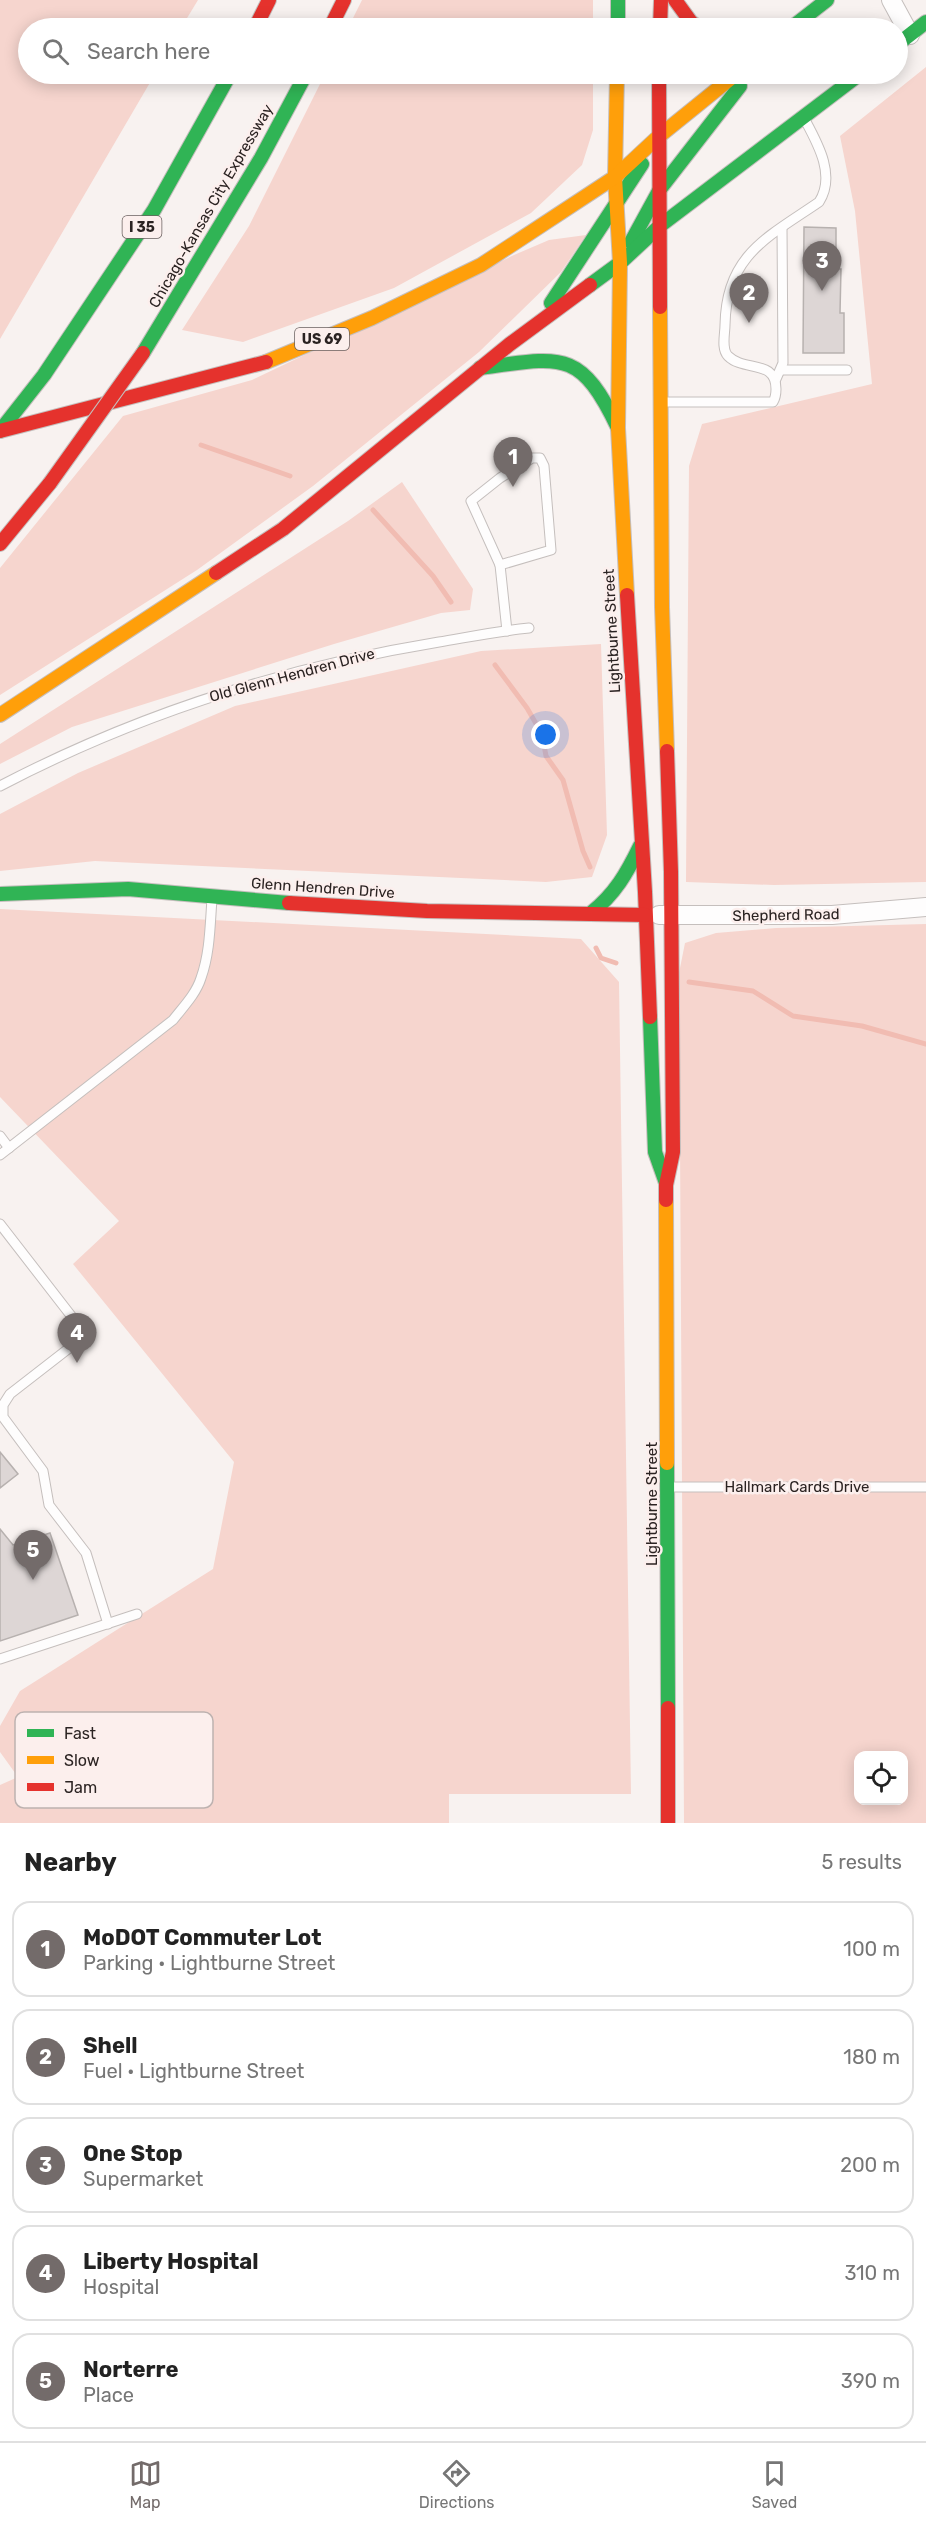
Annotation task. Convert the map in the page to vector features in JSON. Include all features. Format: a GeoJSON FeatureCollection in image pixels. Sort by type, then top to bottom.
{"type":"FeatureCollection","features":[{"type":"Feature","properties":{"kind":"main road"},"geometry":{"type":"LineString","coordinates":[[260,18],[269,0]]}},
{"type":"Feature","properties":{"kind":"main road"},"geometry":{"type":"LineString","coordinates":[[335,18],[344,0]]}},
{"type":"Feature","properties":{"kind":"main road"},"geometry":{"type":"LineString","coordinates":[[618,0],[618,18]]}},
{"type":"Feature","properties":{"kind":"main road"},"geometry":{"type":"LineString","coordinates":[[660,18],[661,0]]}},
{"type":"Feature","properties":{"kind":"main road"},"geometry":{"type":"LineString","coordinates":[[675,0],[688,18]]}},
{"type":"Feature","properties":{"kind":"main road"},"geometry":{"type":"LineString","coordinates":[[804,18],[827,0]]}},
{"type":"Feature","properties":{"kind":"main road"},"geometry":{"type":"LineString","coordinates":[[908,37],[926,22]]}},
{"type":"Feature","properties":{"kind":"main road","name":"I 35"},"geometry":{"type":"LineString","coordinates":[[0,431],[44,375],[154,210],[224,84]]}},
{"type":"Feature","properties":{"kind":"main road","name":"Chicago-Kansas City Expressway"},"geometry":{"type":"LineString","coordinates":[[0,544],[50,483],[143,354],[261,158],[301,84]]}},
{"type":"Feature","properties":{"kind":"main road","name":"Lightburne Street"},"geometry":{"type":"LineString","coordinates":[[617,84],[615,177],[620,262],[618,428],[645,915],[655,1152],[666,1185]]}},
{"type":"Feature","properties":{"kind":"main road","name":"Lightburne Street"},"geometry":{"type":"LineString","coordinates":[[659,84],[662,607],[668,757],[674,1152],[666,1185],[669,1487],[668,1823]]}},
{"type":"Feature","properties":{"kind":"main road","name":"US 69"},"geometry":{"type":"LineString","coordinates":[[0,431],[276,358],[372,318],[481,265],[615,177],[658,137],[724,84]]}},
{"type":"Feature","properties":{"kind":"main road"},"geometry":{"type":"LineString","coordinates":[[620,262],[660,189],[741,84]]}},
{"type":"Feature","properties":{"kind":"main road"},"geometry":{"type":"LineString","coordinates":[[0,715],[283,529],[537,323],[620,262],[661,225],[848,84]]}},
{"type":"Feature","properties":{"kind":"main road"},"geometry":{"type":"LineString","coordinates":[[537,323],[616,206],[658,137]]}},
{"type":"Feature","properties":{"kind":"main road"},"geometry":{"type":"LineString","coordinates":[[479,369],[540,361],[568,363],[590,377],[606,398],[618,428]]}},
{"type":"Feature","properties":{"kind":"main road"},"geometry":{"type":"LineString","coordinates":[[591,913],[611,898],[626,876],[641,843]]}},
{"type":"Feature","properties":{"kind":"main road","name":"Glenn Hendren Drive"},"geometry":{"type":"LineString","coordinates":[[0,894],[128,889],[306,905],[427,911],[645,915]]}},
{"type":"Feature","properties":{"kind":"street"},"geometry":{"type":"LineString","coordinates":[[891,0],[897,18]]}},
{"type":"Feature","properties":{"kind":"street","name":"Shepherd Road"},"geometry":{"type":"LineString","coordinates":[[645,915],[832,915],[926,907]]}},
{"type":"Feature","properties":{"kind":"lane"},"geometry":{"type":"LineString","coordinates":[[776,379],[764,369],[736,361],[727,355],[724,348],[725,307],[735,278],[748,254],[819,202],[825,193],[824,165],[818,140],[804,118]]}},
{"type":"Feature","properties":{"kind":"lane"},"geometry":{"type":"LineString","coordinates":[[662,402],[773,402],[776,398],[776,379],[782,370],[782,228]]}},
{"type":"Feature","properties":{"kind":"lane"},"geometry":{"type":"LineString","coordinates":[[782,370],[847,370]]}},
{"type":"Feature","properties":{"kind":"lane"},"geometry":{"type":"LineString","coordinates":[[500,565],[551,550],[544,466],[540,458],[532,458],[471,501],[500,565],[507,631]]}},
{"type":"Feature","properties":{"kind":"lane","name":"Old Glenn Hendren Drive"},"geometry":{"type":"LineString","coordinates":[[0,786],[115,733],[211,696],[297,671],[390,650],[529,628]]}},
{"type":"Feature","properties":{"kind":"lane"},"geometry":{"type":"LineString","coordinates":[[0,1155],[172,1020],[194,993],[201,978],[208,945],[212,897]]}},
{"type":"Feature","properties":{"kind":"lane"},"geometry":{"type":"LineString","coordinates":[[0,1137],[9,1148]]}},
{"type":"Feature","properties":{"kind":"lane"},"geometry":{"type":"LineString","coordinates":[[0,1224],[86,1335],[10,1394],[3,1405],[3,1417],[43,1471],[49,1505],[86,1553],[108,1624]]}},
{"type":"Feature","properties":{"kind":"lane","name":"Hallmark Cards Drive"},"geometry":{"type":"LineString","coordinates":[[669,1487],[926,1487]]}},
{"type":"Feature","properties":{"kind":"lane"},"geometry":{"type":"LineString","coordinates":[[0,1659],[137,1614]]}},
{"type":"Feature","properties":{"kind":"shaded area"},"geometry":{"type":"Polygon","coordinates":[[[0,0],[198,0],[187,18],[18,18],[18,84],[149,84],[0,339],[0,0]]]}},
{"type":"Feature","properties":{"kind":"shaded area"},"geometry":{"type":"Polygon","coordinates":[[[362,0],[593,0],[593,18],[353,18],[362,0]]]}},
{"type":"Feature","properties":{"kind":"shaded area"},"geometry":{"type":"Polygon","coordinates":[[[926,67],[926,882],[774,885],[686,882],[689,466],[702,424],[872,384],[855,211],[840,136],[905,84],[908,84],[908,81],[926,67]]]}},
{"type":"Feature","properties":{"kind":"shaded area"},"geometry":{"type":"Polygon","coordinates":[[[320,84],[593,84],[593,130],[582,165],[531,213],[394,288],[243,342],[182,330],[249,226],[320,84]]]}},
{"type":"Feature","properties":{"kind":"shaded area"},"geometry":{"type":"Polygon","coordinates":[[[586,235],[561,272],[479,352],[313,486],[197,570],[0,695],[0,568],[123,416],[252,380],[514,255],[549,240],[586,235]]]}},
{"type":"Feature","properties":{"kind":"shaded area"},"geometry":{"type":"Polygon","coordinates":[[[402,482],[473,589],[470,610],[441,613],[334,644],[72,727],[0,764],[0,744],[348,521],[402,482]]]}},
{"type":"Feature","properties":{"kind":"shaded area"},"geometry":{"type":"Polygon","coordinates":[[[601,644],[607,835],[592,877],[546,882],[95,861],[0,871],[0,814],[78,773],[235,706],[481,651],[601,644]]]}},
{"type":"Feature","properties":{"kind":"shaded area"},"geometry":{"type":"Polygon","coordinates":[[[0,909],[581,939],[619,982],[631,1794],[449,1794],[449,1823],[0,1823],[0,1785],[15,1778],[15,1808],[213,1808],[213,1712],[15,1712],[15,1773],[0,1752],[0,1726],[20,1691],[213,1569],[234,1462],[73,1264],[119,1221],[0,1097],[0,909]]]}},
{"type":"Feature","properties":{"kind":"shaded area"},"geometry":{"type":"Polygon","coordinates":[[[926,924],[926,1823],[684,1823],[679,973],[685,943],[716,933],[776,928],[926,924]]]}},
{"type":"Feature","properties":{"kind":"building"},"geometry":{"type":"Polygon","coordinates":[[[804,227],[836,228],[836,269],[841,269],[840,313],[844,313],[844,353],[803,353],[804,227]]]}},
{"type":"Feature","properties":{"kind":"building"},"geometry":{"type":"Polygon","coordinates":[[[0,1452],[18,1474],[0,1488],[0,1452]]]}},
{"type":"Feature","properties":{"kind":"building"},"geometry":{"type":"Polygon","coordinates":[[[0,1529],[13,1545],[50,1533],[78,1615],[0,1641],[0,1529]]]}},
{"type":"Feature","properties":{"kind":"waterway"},"geometry":{"type":"LineString","coordinates":[[201,445],[290,476]]}},
{"type":"Feature","properties":{"kind":"waterway"},"geometry":{"type":"LineString","coordinates":[[373,510],[433,576],[451,602]]}},
{"type":"Feature","properties":{"kind":"waterway"},"geometry":{"type":"LineString","coordinates":[[495,665],[527,708],[542,734],[546,756],[563,780],[583,851],[590,867]]}},
{"type":"Feature","properties":{"kind":"waterway"},"geometry":{"type":"LineString","coordinates":[[596,948],[601,958],[616,963]]}},
{"type":"Feature","properties":{"kind":"waterway"},"geometry":{"type":"LineString","coordinates":[[689,982],[753,991],[793,1016],[862,1026],[926,1044]]}},
{"type":"Feature","properties":{"kind":"traffic: fast"},"geometry":{"type":"LineString","coordinates":[[618,0],[618,18]]}},
{"type":"Feature","properties":{"kind":"traffic: fast"},"geometry":{"type":"LineString","coordinates":[[804,18],[827,0]]}},
{"type":"Feature","properties":{"kind":"traffic: fast"},"geometry":{"type":"LineString","coordinates":[[908,36],[926,22]]}},
{"type":"Feature","properties":{"kind":"traffic: fast"},"geometry":{"type":"LineString","coordinates":[[0,431],[44,375],[154,210],[224,84]]}},
{"type":"Feature","properties":{"kind":"traffic: fast"},"geometry":{"type":"LineString","coordinates":[[143,353],[261,158],[301,84]]}},
{"type":"Feature","properties":{"kind":"traffic: fast"},"geometry":{"type":"LineString","coordinates":[[590,285],[620,263],[661,225],[847,84]]}},
{"type":"Feature","properties":{"kind":"traffic: fast"},"geometry":{"type":"LineString","coordinates":[[631,242],[660,189],[740,86]]}},
{"type":"Feature","properties":{"kind":"traffic: fast"},"geometry":{"type":"LineString","coordinates":[[551,303],[642,164]]}},
{"type":"Feature","properties":{"kind":"traffic: fast"},"geometry":{"type":"LineString","coordinates":[[480,368],[530,361],[565,364],[579,371],[592,383],[618,428]]}},
{"type":"Feature","properties":{"kind":"traffic: fast"},"geometry":{"type":"LineString","coordinates":[[591,913],[620,882],[640,846]]}},
{"type":"Feature","properties":{"kind":"traffic: fast"},"geometry":{"type":"LineString","coordinates":[[0,894],[128,889],[289,903]]}},
{"type":"Feature","properties":{"kind":"traffic: fast"},"geometry":{"type":"LineString","coordinates":[[650,1017],[655,1152],[666,1183]]}},
{"type":"Feature","properties":{"kind":"traffic: fast"},"geometry":{"type":"LineString","coordinates":[[667,1463],[668,1708]]}},
{"type":"Feature","properties":{"kind":"traffic: slow"},"geometry":{"type":"LineString","coordinates":[[617,84],[615,177],[620,263],[618,428],[627,595]]}},
{"type":"Feature","properties":{"kind":"traffic: slow"},"geometry":{"type":"LineString","coordinates":[[266,362],[372,318],[481,265],[615,177],[658,137],[724,84]]}},
{"type":"Feature","properties":{"kind":"traffic: slow"},"geometry":{"type":"LineString","coordinates":[[660,307],[662,607],[667,751]]}},
{"type":"Feature","properties":{"kind":"traffic: slow"},"geometry":{"type":"LineString","coordinates":[[0,715],[216,573]]}},
{"type":"Feature","properties":{"kind":"traffic: slow"},"geometry":{"type":"LineString","coordinates":[[666,1200],[667,1463]]}},
{"type":"Feature","properties":{"kind":"traffic: jam"},"geometry":{"type":"LineString","coordinates":[[260,18],[269,0]]}},
{"type":"Feature","properties":{"kind":"traffic: jam"},"geometry":{"type":"LineString","coordinates":[[335,18],[344,0]]}},
{"type":"Feature","properties":{"kind":"traffic: jam"},"geometry":{"type":"LineString","coordinates":[[660,18],[661,0]]}},
{"type":"Feature","properties":{"kind":"traffic: jam"},"geometry":{"type":"LineString","coordinates":[[675,0],[688,18]]}},
{"type":"Feature","properties":{"kind":"traffic: jam"},"geometry":{"type":"LineString","coordinates":[[659,84],[660,307]]}},
{"type":"Feature","properties":{"kind":"traffic: jam"},"geometry":{"type":"LineString","coordinates":[[216,573],[283,529],[510,344],[590,285]]}},
{"type":"Feature","properties":{"kind":"traffic: jam"},"geometry":{"type":"LineString","coordinates":[[50,483],[143,353]]}},
{"type":"Feature","properties":{"kind":"traffic: jam"},"geometry":{"type":"LineString","coordinates":[[0,431],[266,362]]}},
{"type":"Feature","properties":{"kind":"traffic: jam"},"geometry":{"type":"LineString","coordinates":[[0,544],[50,483]]}},
{"type":"Feature","properties":{"kind":"traffic: jam"},"geometry":{"type":"LineString","coordinates":[[627,595],[645,892],[650,1017]]}},
{"type":"Feature","properties":{"kind":"traffic: jam"},"geometry":{"type":"LineString","coordinates":[[666,1200],[666,1185],[673,1152],[671,872],[667,751]]}},
{"type":"Feature","properties":{"kind":"traffic: jam"},"geometry":{"type":"LineString","coordinates":[[289,903],[427,911],[645,915]]}},
{"type":"Feature","properties":{"kind":"traffic: jam"},"geometry":{"type":"LineString","coordinates":[[668,1708],[668,1823]]}},
{"type":"Feature","properties":{"kind":"place","name":"One Stop"},"geometry":{"type":"Point","coordinates":[822,291]}},
{"type":"Feature","properties":{"kind":"place","name":"Shell"},"geometry":{"type":"Point","coordinates":[749,323]}},
{"type":"Feature","properties":{"kind":"place","name":"MoDOT Commuter Lot"},"geometry":{"type":"Point","coordinates":[513,487]}},
{"type":"Feature","properties":{"kind":"place","name":"Liberty Hospital"},"geometry":{"type":"Point","coordinates":[77,1363]}},
{"type":"Feature","properties":{"kind":"place","name":"Norterre"},"geometry":{"type":"Point","coordinates":[33,1580]}}]}
